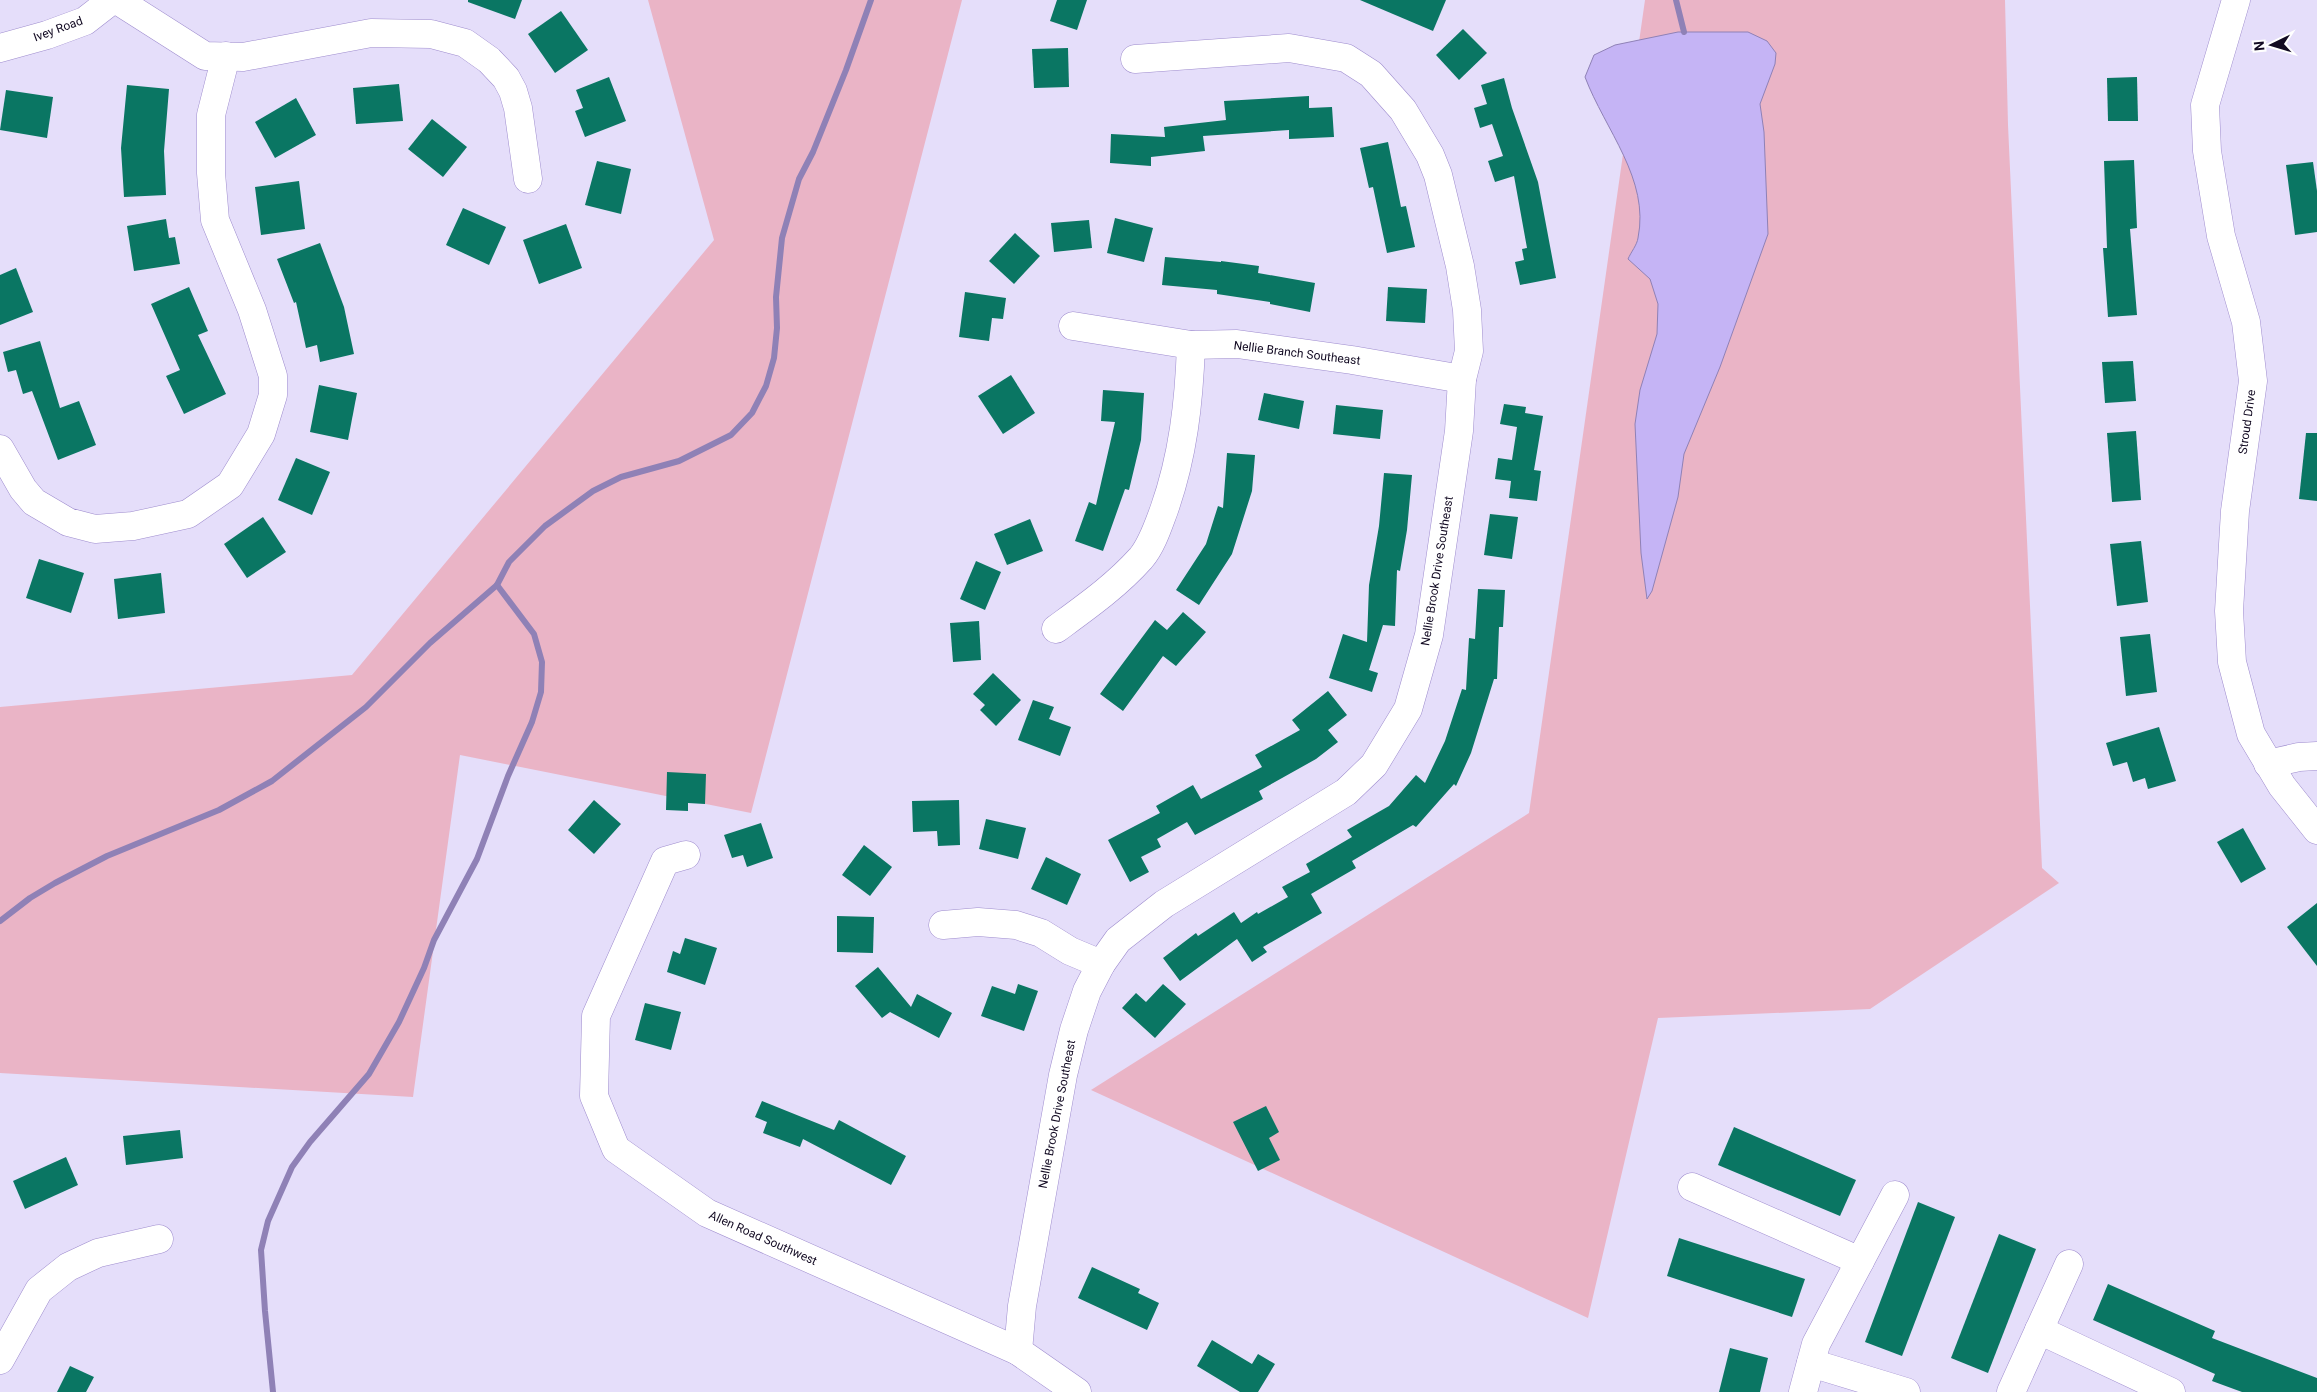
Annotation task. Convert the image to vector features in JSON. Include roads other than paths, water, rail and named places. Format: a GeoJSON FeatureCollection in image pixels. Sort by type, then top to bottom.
{"type":"FeatureCollection","features":[{"type":"Feature","properties":{"kind":"street","name":"Ivey Road"},"geometry":{"type":"LineString","coordinates":[[0,48],[47,35],[85,21],[112,0]]}},
{"type":"Feature","properties":{"kind":"street"},"geometry":{"type":"LineString","coordinates":[[117,0],[205,56],[243,57],[371,33],[432,34],[465,43],[488,60],[506,78],[513,91],[518,108],[528,179]]}},
{"type":"Feature","properties":{"kind":"street","name":"Stroud Drive"},"geometry":{"type":"LineString","coordinates":[[2236,0],[2205,105],[2208,151],[2220,236],[2246,322],[2253,381],[2235,512],[2229,611],[2232,662],[2251,734],[2268,764],[2301,812],[2317,830]]}},
{"type":"Feature","properties":{"kind":"street","name":"Nellie Brook Drive Southeast"},"geometry":{"type":"LineString","coordinates":[[1018,1351],[1022,1306],[1063,1075],[1074,1030],[1087,991],[1100,964],[1118,940],[1164,904],[1346,792],[1374,765],[1408,709],[1429,635],[1459,431],[1462,379],[1469,352],[1467,310],[1460,266],[1438,175],[1430,155],[1403,110],[1371,74],[1346,58],[1289,48],[1135,59]]}},
{"type":"Feature","properties":{"kind":"street"},"geometry":{"type":"LineString","coordinates":[[0,449],[23,489],[34,502],[68,522],[94,529],[133,526],[188,514],[230,485],[261,434],[273,395],[273,376],[252,310],[215,220],[211,173],[211,114],[226,56]]}},
{"type":"Feature","properties":{"kind":"street","name":"Nellie Branch Southeast"},"geometry":{"type":"LineString","coordinates":[[1073,326],[1191,345],[1237,344],[1352,360],[1462,379]]}},
{"type":"Feature","properties":{"kind":"street"},"geometry":{"type":"LineString","coordinates":[[1056,629],[1111,587],[1142,557],[1157,530],[1182,451],[1190,389],[1191,345]]}},
{"type":"Feature","properties":{"kind":"street"},"geometry":{"type":"LineString","coordinates":[[2268,764],[2299,757],[2317,756]]}},
{"type":"Feature","properties":{"kind":"street","name":"Allen Road Southwest"},"geometry":{"type":"LineString","coordinates":[[686,855],[665,861],[596,1016],[594,1096],[616,1148],[707,1213],[1018,1351],[1077,1392]]}},
{"type":"Feature","properties":{"kind":"street"},"geometry":{"type":"LineString","coordinates":[[943,925],[978,922],[1016,925],[1041,933],[1070,952],[1100,964]]}},
{"type":"Feature","properties":{"kind":"street"},"geometry":{"type":"LineString","coordinates":[[1692,1187],[1860,1261]]}},
{"type":"Feature","properties":{"kind":"street"},"geometry":{"type":"LineString","coordinates":[[1804,1392],[1816,1344],[1895,1195]]}},
{"type":"Feature","properties":{"kind":"street"},"geometry":{"type":"LineString","coordinates":[[0,1360],[39,1290],[68,1267],[98,1253],[159,1239]]}},
{"type":"Feature","properties":{"kind":"street"},"geometry":{"type":"LineString","coordinates":[[2011,1392],[2069,1264]]}},
{"type":"Feature","properties":{"kind":"street"},"geometry":{"type":"LineString","coordinates":[[2039,1330],[2172,1392]]}},
{"type":"Feature","properties":{"kind":"street"},"geometry":{"type":"LineString","coordinates":[[1811,1362],[1906,1392]]}},
{"type":"Feature","properties":{"kind":"waterway"},"geometry":{"type":"LineString","coordinates":[[0,921],[30,898],[107,856],[219,810],[272,781],[366,707],[430,643],[497,585],[509,562],[545,526],[593,491],[621,477],[679,461],[731,435],[752,413],[766,386],[774,358],[777,328],[776,297],[782,238],[799,179],[813,152],[846,70],[871,0]]}},
{"type":"Feature","properties":{"kind":"waterway"},"geometry":{"type":"LineString","coordinates":[[1676,0],[1684,32]]}},
{"type":"Feature","properties":{"kind":"waterway"},"geometry":{"type":"LineString","coordinates":[[273,1392],[261,1250],[268,1221],[292,1167],[310,1142],[369,1074],[399,1022],[424,968],[434,940],[477,859],[508,776],[532,722],[541,692],[542,662],[534,634],[497,585]]}}]}
